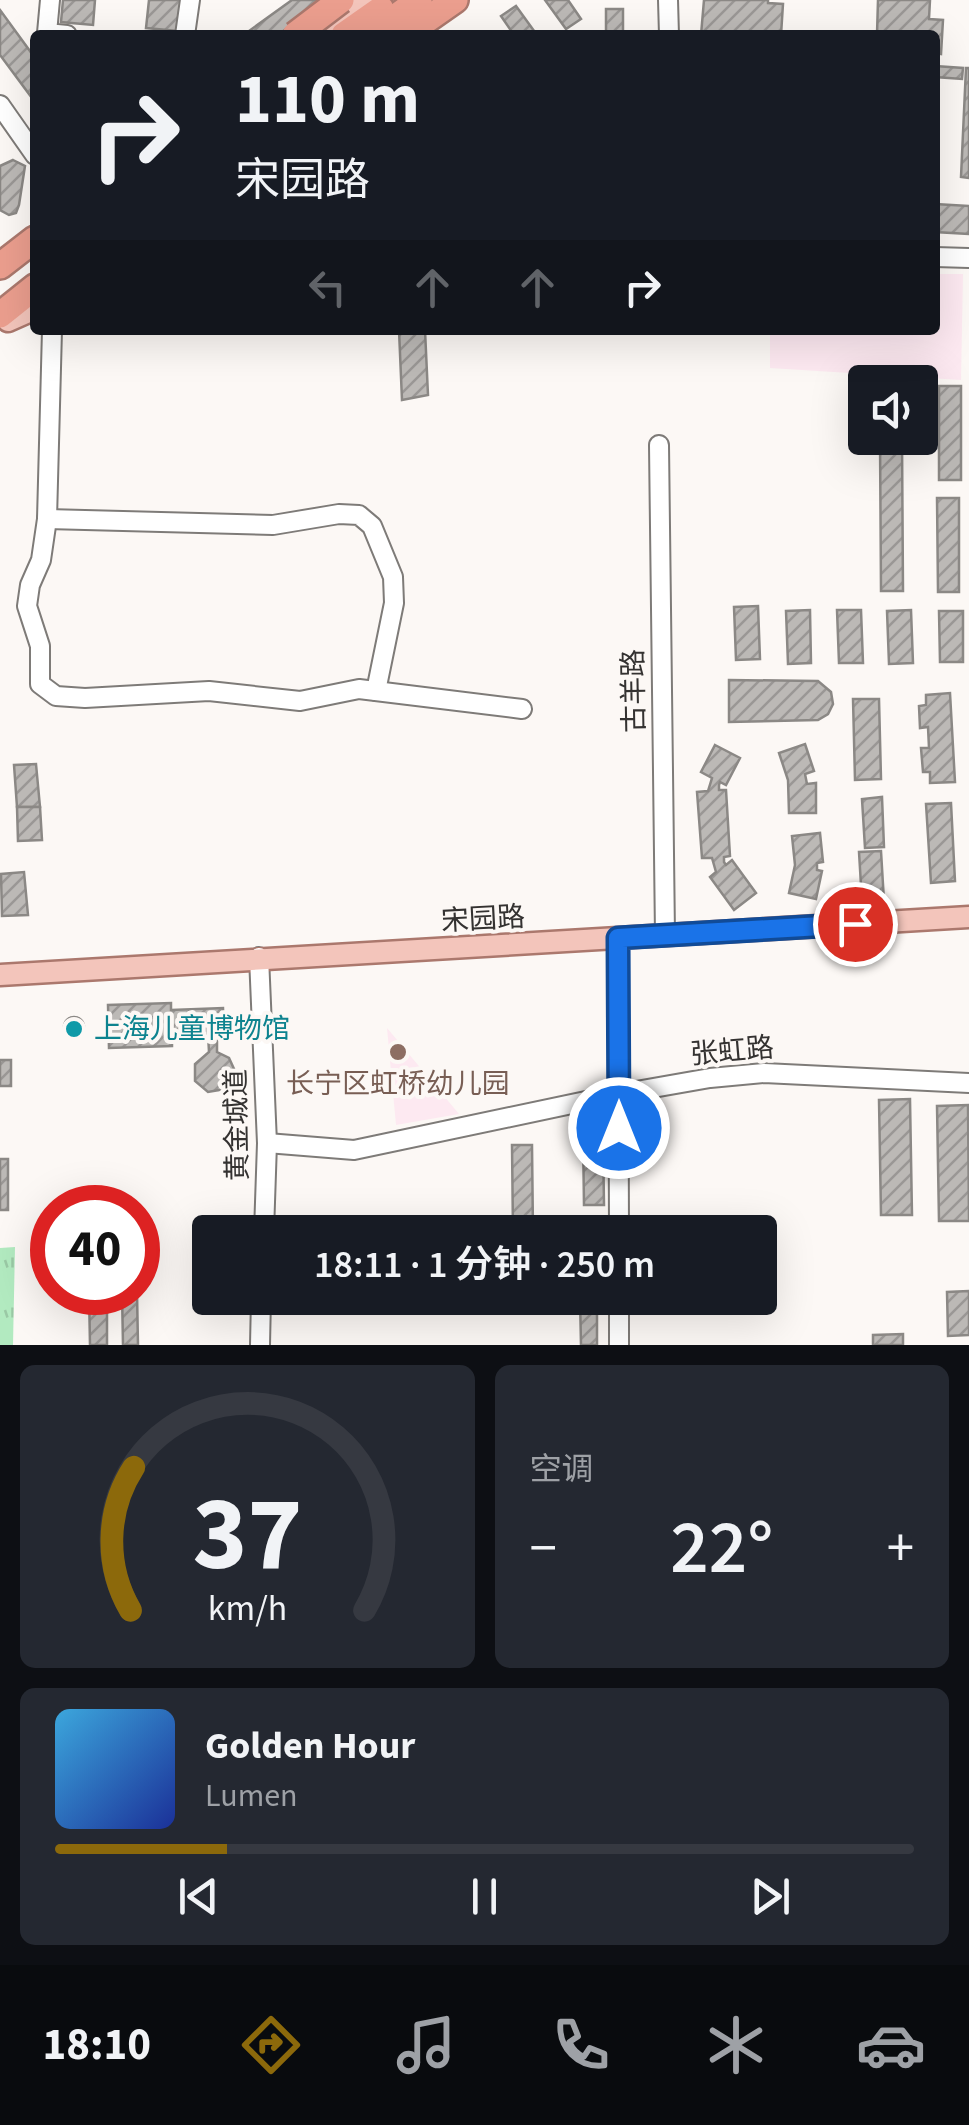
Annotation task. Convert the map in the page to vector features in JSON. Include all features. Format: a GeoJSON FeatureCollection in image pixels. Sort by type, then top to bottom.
{"type":"FeatureCollection","features":[{"type":"Feature","properties":{"kind":"highway"},"geometry":{"type":"LineString","coordinates":[[305,30],[348,9],[393,0]]}},
{"type":"Feature","properties":{"kind":"highway"},"geometry":{"type":"LineString","coordinates":[[377,30],[419,0]]}},
{"type":"Feature","properties":{"kind":"highway"},"geometry":{"type":"LineString","coordinates":[[412,30],[456,0]]}},
{"type":"Feature","properties":{"kind":"highway"},"geometry":{"type":"LineString","coordinates":[[0,267],[30,245]]}},
{"type":"Feature","properties":{"kind":"highway"},"geometry":{"type":"LineString","coordinates":[[0,282],[30,261]]}},
{"type":"Feature","properties":{"kind":"highway"},"geometry":{"type":"LineString","coordinates":[[3,321],[30,292]]}},
{"type":"Feature","properties":{"kind":"main road"},"geometry":{"type":"LineString","coordinates":[[390,30],[432,0]]}},
{"type":"Feature","properties":{"kind":"main road"},"geometry":{"type":"LineString","coordinates":[[321,30],[348,9]]}},
{"type":"Feature","properties":{"kind":"main road"},"geometry":{"type":"LineString","coordinates":[[3,321],[30,304]]}},
{"type":"Feature","properties":{"kind":"main road"},"geometry":{"type":"LineString","coordinates":[[3,321],[30,310]]}},
{"type":"Feature","properties":{"kind":"main road","name":"宋园路"},"geometry":{"type":"LineString","coordinates":[[0,975],[969,917]]}},
{"type":"Feature","properties":{"kind":"street"},"geometry":{"type":"LineString","coordinates":[[47,30],[50,0]]}},
{"type":"Feature","properties":{"kind":"street"},"geometry":{"type":"LineString","coordinates":[[186,30],[190,0]]}},
{"type":"Feature","properties":{"kind":"street"},"geometry":{"type":"LineString","coordinates":[[668,0],[669,30]]}},
{"type":"Feature","properties":{"kind":"street"},"geometry":{"type":"LineString","coordinates":[[0,105],[30,148]]}},
{"type":"Feature","properties":{"kind":"street"},"geometry":{"type":"LineString","coordinates":[[940,258],[969,258]]}},
{"type":"Feature","properties":{"kind":"street"},"geometry":{"type":"LineString","coordinates":[[52,335],[48,519],[41,560],[26,606],[40,646],[40,684],[56,696],[86,698],[209,690],[300,700],[359,688],[522,708]]}},
{"type":"Feature","properties":{"kind":"street","name":"古羊路"},"geometry":{"type":"LineString","coordinates":[[658,445],[665,935]]}},
{"type":"Feature","properties":{"kind":"street"},"geometry":{"type":"LineString","coordinates":[[48,519],[274,525],[339,514],[360,516],[372,526],[392,576],[394,603],[376,690]]}},
{"type":"Feature","properties":{"kind":"street"},"geometry":{"type":"LineString","coordinates":[[618,938],[619,1215]]}},
{"type":"Feature","properties":{"kind":"street","name":"黄金城道"},"geometry":{"type":"LineString","coordinates":[[259,957],[267,1143],[265,1215]]}},
{"type":"Feature","properties":{"kind":"street","name":"张虹路"},"geometry":{"type":"LineString","coordinates":[[267,1143],[354,1150],[619,1094],[764,1073],[969,1083]]}},
{"type":"Feature","properties":{"kind":"street"},"geometry":{"type":"LineString","coordinates":[[260,1345],[261,1315]]}},
{"type":"Feature","properties":{"kind":"street"},"geometry":{"type":"LineString","coordinates":[[619,1315],[619,1345]]}},
{"type":"Feature","properties":{"kind":"shaded area"},"geometry":{"type":"Polygon","coordinates":[[[940,274],[963,274],[961,380],[938,379],[938,365],[848,365],[848,373],[770,368],[770,335],[940,335],[940,274]]]}},
{"type":"Feature","properties":{"kind":"shaded area","name":"长宁区虹桥幼儿园"},"geometry":{"type":"Polygon","coordinates":[[[387,1028],[459,1114],[396,1125],[387,1028]]]}},
{"type":"Feature","properties":{"kind":"green space"},"geometry":{"type":"Polygon","coordinates":[[[15,1247],[13,1345],[0,1345],[0,1248],[15,1247]]]}},
{"type":"Feature","properties":{"kind":"building"},"geometry":{"type":"Polygon","coordinates":[[[63,0],[95,0],[93,25],[61,22],[63,0]]]}},
{"type":"Feature","properties":{"kind":"building"},"geometry":{"type":"Polygon","coordinates":[[[149,0],[181,0],[178,30],[146,28],[149,0]]]}},
{"type":"Feature","properties":{"kind":"building"},"geometry":{"type":"Polygon","coordinates":[[[292,0],[318,0],[320,4],[285,30],[250,30],[292,0]]]}},
{"type":"Feature","properties":{"kind":"building"},"geometry":{"type":"Polygon","coordinates":[[[545,0],[568,0],[581,19],[566,29],[545,0]]]}},
{"type":"Feature","properties":{"kind":"building"},"geometry":{"type":"Polygon","coordinates":[[[704,0],[768,0],[783,4],[781,30],[701,30],[704,0]]]}},
{"type":"Feature","properties":{"kind":"building"},"geometry":{"type":"Polygon","coordinates":[[[878,0],[930,0],[929,19],[943,20],[941,54],[940,30],[877,30],[878,0]]]}},
{"type":"Feature","properties":{"kind":"building"},"geometry":{"type":"Polygon","coordinates":[[[516,6],[533,30],[511,30],[501,16],[516,6]]]}},
{"type":"Feature","properties":{"kind":"building"},"geometry":{"type":"Polygon","coordinates":[[[606,9],[623,9],[623,30],[606,30],[606,9]]]}},
{"type":"Feature","properties":{"kind":"building"},"geometry":{"type":"Polygon","coordinates":[[[0,10],[30,51],[30,95],[0,55],[0,10]]]}},
{"type":"Feature","properties":{"kind":"building"},"geometry":{"type":"Polygon","coordinates":[[[940,66],[963,68],[962,79],[940,77],[940,66]]]}},
{"type":"Feature","properties":{"kind":"building"},"geometry":{"type":"Polygon","coordinates":[[[969,68],[969,178],[961,177],[969,68]]]}},
{"type":"Feature","properties":{"kind":"building"},"geometry":{"type":"Polygon","coordinates":[[[13,160],[25,166],[19,205],[16,213],[9,215],[0,210],[0,166],[13,160]]]}},
{"type":"Feature","properties":{"kind":"building"},"geometry":{"type":"Polygon","coordinates":[[[940,204],[969,206],[969,234],[940,232],[940,204]]]}},
{"type":"Feature","properties":{"kind":"building"},"geometry":{"type":"Polygon","coordinates":[[[399,335],[425,335],[428,395],[402,400],[399,335]]]}},
{"type":"Feature","properties":{"kind":"building"},"geometry":{"type":"Polygon","coordinates":[[[939,386],[961,386],[961,480],[939,480],[939,386]]]}},
{"type":"Feature","properties":{"kind":"building"},"geometry":{"type":"Polygon","coordinates":[[[880,455],[902,455],[903,591],[881,591],[880,455]]]}},
{"type":"Feature","properties":{"kind":"building"},"geometry":{"type":"Polygon","coordinates":[[[937,498],[959,498],[959,592],[938,592],[937,498]]]}},
{"type":"Feature","properties":{"kind":"building"},"geometry":{"type":"Polygon","coordinates":[[[758,606],[760,659],[736,660],[734,607],[758,606]]]}},
{"type":"Feature","properties":{"kind":"building"},"geometry":{"type":"Polygon","coordinates":[[[810,610],[811,663],[788,664],[786,611],[810,610]]]}},
{"type":"Feature","properties":{"kind":"building"},"geometry":{"type":"Polygon","coordinates":[[[837,610],[861,610],[863,663],[839,663],[837,610]]]}},
{"type":"Feature","properties":{"kind":"building"},"geometry":{"type":"Polygon","coordinates":[[[911,610],[913,663],[889,664],[887,611],[911,610]]]}},
{"type":"Feature","properties":{"kind":"building"},"geometry":{"type":"Polygon","coordinates":[[[939,611],[963,611],[963,662],[940,662],[939,611]]]}},
{"type":"Feature","properties":{"kind":"building"},"geometry":{"type":"Polygon","coordinates":[[[729,680],[818,681],[831,692],[833,704],[828,714],[818,720],[729,722],[729,680]]]}},
{"type":"Feature","properties":{"kind":"building"},"geometry":{"type":"Polygon","coordinates":[[[950,693],[955,782],[930,783],[930,772],[923,772],[921,748],[929,748],[928,727],[920,728],[919,706],[926,705],[926,695],[950,693]]]}},
{"type":"Feature","properties":{"kind":"building"},"geometry":{"type":"Polygon","coordinates":[[[853,699],[879,699],[881,779],[855,780],[853,699]]]}},
{"type":"Feature","properties":{"kind":"building"},"geometry":{"type":"Polygon","coordinates":[[[805,744],[814,771],[805,774],[807,784],[816,783],[816,813],[789,813],[788,780],[779,753],[805,744]]]}},
{"type":"Feature","properties":{"kind":"building"},"geometry":{"type":"Polygon","coordinates":[[[715,745],[740,758],[726,785],[719,785],[719,790],[726,790],[730,856],[724,857],[724,862],[726,865],[732,860],[756,893],[734,910],[710,877],[716,872],[712,858],[702,858],[697,792],[708,791],[712,778],[701,772],[715,745]]]}},
{"type":"Feature","properties":{"kind":"building"},"geometry":{"type":"Polygon","coordinates":[[[36,764],[40,807],[17,807],[14,765],[36,764]]]}},
{"type":"Feature","properties":{"kind":"building"},"geometry":{"type":"Polygon","coordinates":[[[882,797],[884,847],[865,848],[862,799],[882,797]]]}},
{"type":"Feature","properties":{"kind":"building"},"geometry":{"type":"Polygon","coordinates":[[[951,803],[955,881],[931,883],[926,804],[951,803]]]}},
{"type":"Feature","properties":{"kind":"building"},"geometry":{"type":"Polygon","coordinates":[[[17,807],[40,807],[42,840],[18,841],[17,807]]]}},
{"type":"Feature","properties":{"kind":"building"},"geometry":{"type":"Polygon","coordinates":[[[820,833],[823,862],[817,863],[817,870],[822,871],[816,899],[789,893],[795,865],[792,836],[820,833]]]}},
{"type":"Feature","properties":{"kind":"building"},"geometry":{"type":"Polygon","coordinates":[[[881,851],[884,901],[862,902],[859,852],[881,851]]]}},
{"type":"Feature","properties":{"kind":"building"},"geometry":{"type":"Polygon","coordinates":[[[24,872],[28,915],[2,916],[1,874],[24,872]]]}},
{"type":"Feature","properties":{"kind":"building"},"geometry":{"type":"Polygon","coordinates":[[[171,1003],[171,1010],[223,1008],[224,1033],[217,1034],[217,1052],[229,1058],[234,1069],[225,1089],[208,1092],[195,1081],[195,1064],[209,1052],[208,1034],[197,1034],[197,1029],[172,1030],[172,1046],[109,1048],[108,1005],[171,1003]]]}},
{"type":"Feature","properties":{"kind":"building"},"geometry":{"type":"Polygon","coordinates":[[[70,1017],[78,1017],[84,1027],[78,1037],[70,1037],[64,1031],[64,1023],[70,1017]]]}},
{"type":"Feature","properties":{"kind":"building"},"geometry":{"type":"Polygon","coordinates":[[[0,1060],[11,1060],[11,1086],[0,1086],[0,1060]]]}},
{"type":"Feature","properties":{"kind":"building"},"geometry":{"type":"Polygon","coordinates":[[[910,1099],[912,1215],[881,1215],[879,1100],[910,1099]]]}},
{"type":"Feature","properties":{"kind":"building"},"geometry":{"type":"Polygon","coordinates":[[[968,1105],[969,1221],[939,1221],[937,1106],[968,1105]]]}},
{"type":"Feature","properties":{"kind":"building"},"geometry":{"type":"Polygon","coordinates":[[[583,1136],[603,1136],[604,1205],[584,1205],[583,1136]]]}},
{"type":"Feature","properties":{"kind":"building"},"geometry":{"type":"Polygon","coordinates":[[[512,1145],[532,1145],[533,1215],[513,1215],[512,1145]]]}},
{"type":"Feature","properties":{"kind":"building"},"geometry":{"type":"Polygon","coordinates":[[[0,1159],[8,1159],[8,1210],[0,1210],[0,1159]]]}},
{"type":"Feature","properties":{"kind":"building"},"geometry":{"type":"Polygon","coordinates":[[[969,1291],[969,1335],[948,1336],[947,1292],[969,1291]]]}},
{"type":"Feature","properties":{"kind":"building"},"geometry":{"type":"Polygon","coordinates":[[[89,1315],[107,1315],[107,1345],[90,1345],[89,1315]]]}},
{"type":"Feature","properties":{"kind":"building"},"geometry":{"type":"Polygon","coordinates":[[[122,1315],[137,1315],[138,1345],[123,1345],[122,1315]]]}},
{"type":"Feature","properties":{"kind":"building"},"geometry":{"type":"Polygon","coordinates":[[[580,1315],[597,1315],[597,1345],[581,1345],[580,1315]]]}},
{"type":"Feature","properties":{"kind":"building"},"geometry":{"type":"Polygon","coordinates":[[[903,1334],[903,1345],[873,1345],[873,1335],[903,1334]]]}},
{"type":"Feature","properties":{"kind":"place","name":"上海儿童博物馆"},"geometry":{"type":"Point","coordinates":[74,1029]}},
{"type":"Feature","properties":{"kind":"place","name":"长宁区虹桥幼儿园"},"geometry":{"type":"Point","coordinates":[398,1052]}},
{"type":"Feature","properties":{"kind":"route"},"geometry":{"type":"LineString","coordinates":[[619,1128],[618,938],[855,924]]}}]}
